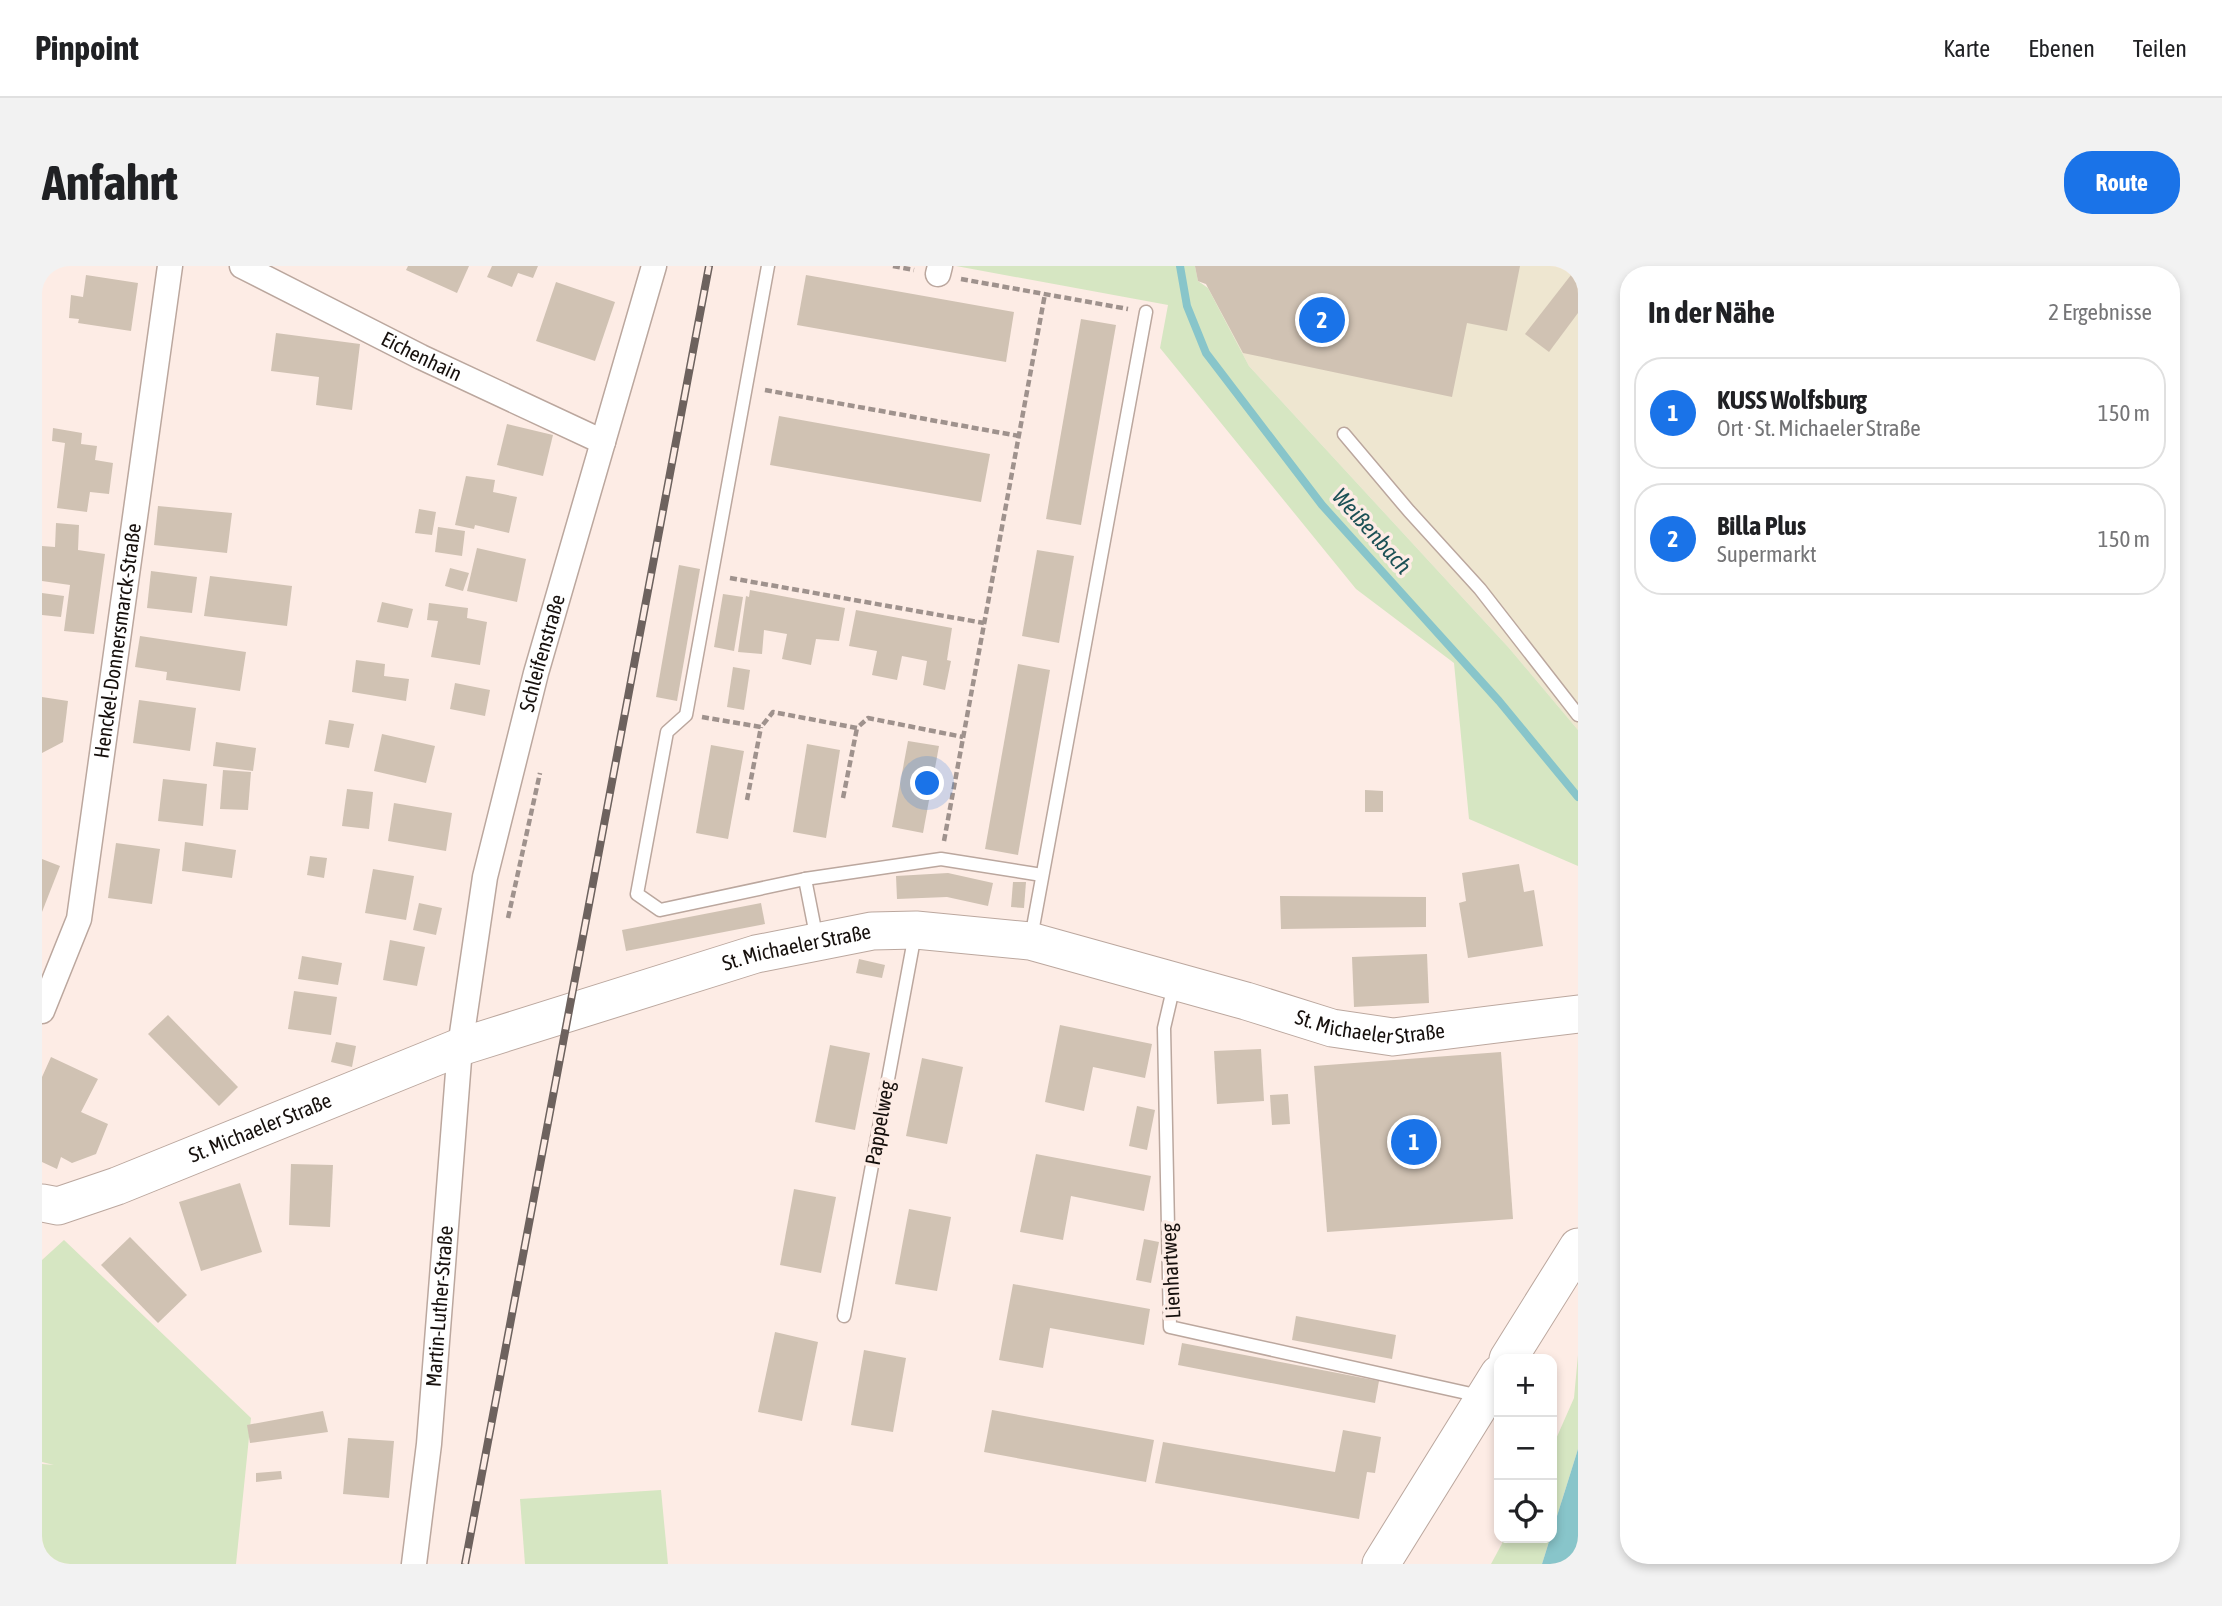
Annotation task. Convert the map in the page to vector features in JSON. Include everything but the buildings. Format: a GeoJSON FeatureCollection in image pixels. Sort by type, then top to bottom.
{"type":"FeatureCollection","features":[{"type":"Feature","properties":{"kind":"main road","name":"St. Michaeler Straße"},"geometry":{"type":"LineString","coordinates":[[47,1211],[117,1186],[460,1047],[757,954],[872,931],[916,930],[1030,941],[1332,1028],[1393,1037],[1578,1014]]}},
{"type":"Feature","properties":{"kind":"main road"},"geometry":{"type":"LineString","coordinates":[[1511,1354],[1578,1247]]}},
{"type":"Feature","properties":{"kind":"main road"},"geometry":{"type":"LineString","coordinates":[[1381,1564],[1492,1386]]}},
{"type":"Feature","properties":{"kind":"street","name":"Henckel-Donnersmarck-Straße"},"geometry":{"type":"LineString","coordinates":[[42,1011],[79,919],[170,266]]}},
{"type":"Feature","properties":{"kind":"street","name":"Eichenhain"},"geometry":{"type":"LineString","coordinates":[[242,266],[421,356],[603,442]]}},
{"type":"Feature","properties":{"kind":"street","name":"Schleifenstraße"},"geometry":{"type":"LineString","coordinates":[[460,1047],[485,877],[512,762],[654,266]]}},
{"type":"Feature","properties":{"kind":"street","name":"Martin-Luther-Straße"},"geometry":{"type":"LineString","coordinates":[[414,1564],[429,1444],[460,1047]]}},
{"type":"Feature","properties":{"kind":"lane"},"geometry":{"type":"LineString","coordinates":[[768,266],[686,715],[667,732],[637,894],[660,910],[805,879],[941,859],[1042,875]]}},
{"type":"Feature","properties":{"kind":"lane"},"geometry":{"type":"LineString","coordinates":[[1030,941],[1146,312]]}},
{"type":"Feature","properties":{"kind":"lane"},"geometry":{"type":"LineString","coordinates":[[1343,434],[1480,589],[1578,715]]}},
{"type":"Feature","properties":{"kind":"lane"},"geometry":{"type":"LineString","coordinates":[[805,879],[817,940]]}},
{"type":"Feature","properties":{"kind":"lane","name":"Pappelweg"},"geometry":{"type":"LineString","coordinates":[[844,1315],[916,930]]}},
{"type":"Feature","properties":{"kind":"lane","name":"Lienhartweg"},"geometry":{"type":"LineString","coordinates":[[1175,982],[1164,1028],[1170,1327],[1492,1386]]}},
{"type":"Feature","properties":{"kind":"path"},"geometry":{"type":"LineString","coordinates":[[893,266],[939,270],[1045,294],[1146,312]]}},
{"type":"Feature","properties":{"kind":"path"},"geometry":{"type":"LineString","coordinates":[[941,859],[1045,294]]}},
{"type":"Feature","properties":{"kind":"path"},"geometry":{"type":"LineString","coordinates":[[746,387],[1018,436]]}},
{"type":"Feature","properties":{"kind":"path"},"geometry":{"type":"LineString","coordinates":[[711,575],[984,623]]}},
{"type":"Feature","properties":{"kind":"path"},"geometry":{"type":"LineString","coordinates":[[747,800],[761,727],[773,712],[857,728]]}},
{"type":"Feature","properties":{"kind":"path"},"geometry":{"type":"LineString","coordinates":[[686,715],[761,727]]}},
{"type":"Feature","properties":{"kind":"path"},"geometry":{"type":"LineString","coordinates":[[843,798],[857,728],[868,718],[963,737]]}},
{"type":"Feature","properties":{"kind":"shaded area"},"geometry":{"type":"Polygon","coordinates":[[[1195,266],[1578,266],[1578,730],[1509,648],[1249,366],[1206,284],[1198,281],[1195,266]]]}},
{"type":"Feature","properties":{"kind":"green space"},"geometry":{"type":"Polygon","coordinates":[[[956,266],[1195,266],[1198,281],[1208,288],[1249,366],[1509,648],[1578,730],[1578,866],[1469,819],[1454,663],[1356,589],[1160,348],[1168,305],[956,266]]]}},
{"type":"Feature","properties":{"kind":"green space"},"geometry":{"type":"Polygon","coordinates":[[[64,1240],[251,1418],[236,1564],[42,1564],[42,1464],[54,1465],[42,1462],[42,1260],[64,1240]]]}},
{"type":"Feature","properties":{"kind":"green space"},"geometry":{"type":"Polygon","coordinates":[[[1578,1355],[1578,1449],[1557,1516],[1557,1437],[1574,1398],[1578,1355]]]}},
{"type":"Feature","properties":{"kind":"green space"},"geometry":{"type":"Polygon","coordinates":[[[661,1490],[668,1564],[525,1564],[520,1499],[661,1490]]]}},
{"type":"Feature","properties":{"kind":"green space"},"geometry":{"type":"Polygon","coordinates":[[[1502,1543],[1548,1543],[1542,1564],[1491,1564],[1502,1543]]]}},
{"type":"Feature","properties":{"kind":"water"},"geometry":{"type":"Polygon","coordinates":[[[1578,1449],[1578,1552],[1572,1564],[1542,1564],[1549,1543],[1557,1543],[1557,1516],[1578,1449]]]}},
{"type":"Feature","properties":{"kind":"waterway","name":"Weißenbach"},"geometry":{"type":"LineString","coordinates":[[1180,266],[1187,306],[1206,353],[1322,505],[1499,701],[1578,797]]}},
{"type":"Feature","properties":{"kind":"railway"},"geometry":{"type":"LineString","coordinates":[[465,1564],[709,266]]}},
{"type":"Feature","properties":{"kind":"place","name":"Billa Plus"},"geometry":{"type":"Point","coordinates":[1322,320]}},
{"type":"Feature","properties":{"kind":"place","name":"KUSS Wolfsburg"},"geometry":{"type":"Point","coordinates":[1414,1142]}}]}
